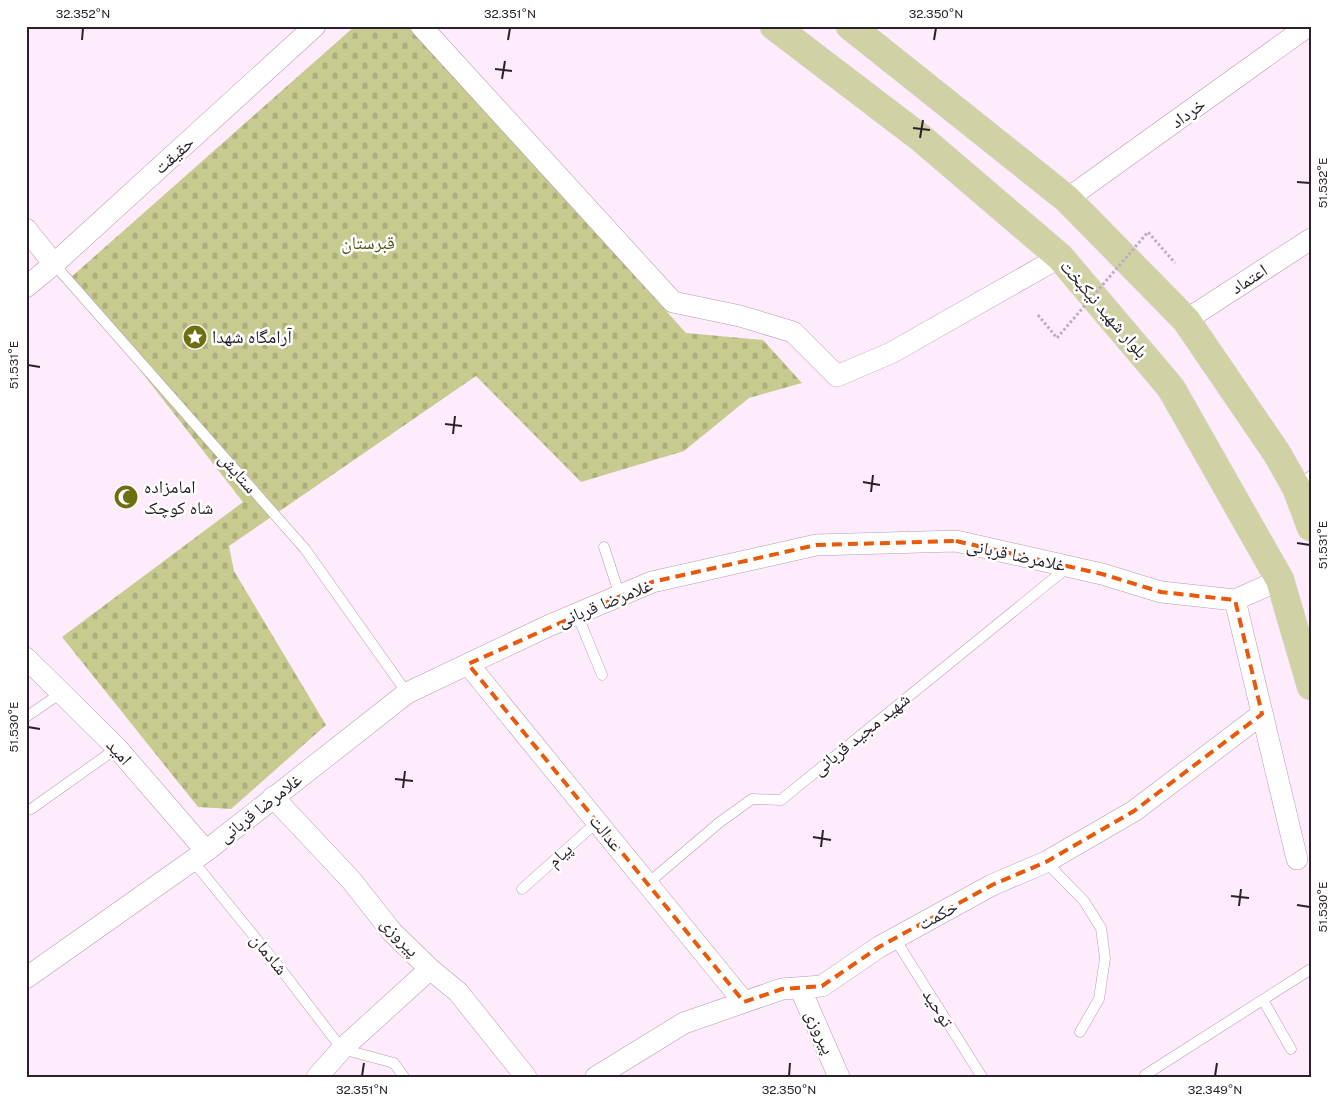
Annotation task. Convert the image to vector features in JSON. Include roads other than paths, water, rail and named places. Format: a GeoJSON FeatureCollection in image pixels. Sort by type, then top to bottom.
{"type":"FeatureCollection","features":[{"type":"Feature","properties":{"kind":"main road","name":"بلوار شهید نیکبخت"},"geometry":{"type":"LineString","coordinates":[[774,26],[922,139],[1060,257],[1171,388],[1280,580],[1311,686]]}},
{"type":"Feature","properties":{"kind":"main road"},"geometry":{"type":"LineString","coordinates":[[850,26],[1067,199],[1186,320],[1276,452],[1303,481],[1311,527]]}},
{"type":"Feature","properties":{"kind":"street","name":"حقیقت"},"geometry":{"type":"LineString","coordinates":[[54,264],[315,26]]}},
{"type":"Feature","properties":{"kind":"street"},"geometry":{"type":"LineString","coordinates":[[421,26],[673,302],[740,316],[794,332],[837,376],[891,353],[1060,257]]}},
{"type":"Feature","properties":{"kind":"street","name":"خرداد"},"geometry":{"type":"LineString","coordinates":[[1067,199],[1308,26]]}},
{"type":"Feature","properties":{"kind":"street"},"geometry":{"type":"LineString","coordinates":[[26,229],[54,264]]}},
{"type":"Feature","properties":{"kind":"street","name":"اعتماد"},"geometry":{"type":"LineString","coordinates":[[1186,320],[1311,239]]}},
{"type":"Feature","properties":{"kind":"street"},"geometry":{"type":"LineString","coordinates":[[26,266],[54,264]]}},
{"type":"Feature","properties":{"kind":"street"},"geometry":{"type":"LineString","coordinates":[[26,287],[54,264]]}},
{"type":"Feature","properties":{"kind":"street","name":"غلامرضا قربانی"},"geometry":{"type":"LineString","coordinates":[[26,978],[200,856],[407,693],[577,614],[652,582],[816,545],[956,542],[1102,574],[1161,592],[1235,600]]}},
{"type":"Feature","properties":{"kind":"street"},"geometry":{"type":"LineString","coordinates":[[1280,580],[1235,600],[1297,859]]}},
{"type":"Feature","properties":{"kind":"street","name":"امید"},"geometry":{"type":"LineString","coordinates":[[26,658],[116,748],[200,856]]}},
{"type":"Feature","properties":{"kind":"street","name":"عدالت"},"geometry":{"type":"LineString","coordinates":[[468,664],[744,1002]]}},
{"type":"Feature","properties":{"kind":"street","name":"حکمت"},"geometry":{"type":"LineString","coordinates":[[596,1077],[619,1067],[684,1023],[782,989],[822,986],[895,938],[992,885],[1046,862],[1134,811],[1262,714]]}},
{"type":"Feature","properties":{"kind":"street","name":"پیروزی"},"geometry":{"type":"LineString","coordinates":[[273,798],[352,880],[392,932],[430,969],[458,992],[526,1077]]}},
{"type":"Feature","properties":{"kind":"street"},"geometry":{"type":"LineString","coordinates":[[317,1077],[342,1049],[430,969]]}},
{"type":"Feature","properties":{"kind":"street","name":"پیروزی"},"geometry":{"type":"LineString","coordinates":[[800,988],[840,1077]]}},
{"type":"Feature","properties":{"kind":"lane","name":"ستایش"},"geometry":{"type":"LineString","coordinates":[[54,264],[305,549],[407,693]]}},
{"type":"Feature","properties":{"kind":"lane"},"geometry":{"type":"LineString","coordinates":[[604,547],[620,596]]}},
{"type":"Feature","properties":{"kind":"lane","name":"شهید مجید قربانی"},"geometry":{"type":"LineString","coordinates":[[647,884],[720,822],[752,799],[780,800],[1069,566]]}},
{"type":"Feature","properties":{"kind":"lane"},"geometry":{"type":"LineString","coordinates":[[577,614],[602,675]]}},
{"type":"Feature","properties":{"kind":"lane"},"geometry":{"type":"LineString","coordinates":[[26,717],[61,692]]}},
{"type":"Feature","properties":{"kind":"lane"},"geometry":{"type":"LineString","coordinates":[[31,810],[116,748]]}},
{"type":"Feature","properties":{"kind":"lane","name":"پیام"},"geometry":{"type":"LineString","coordinates":[[522,889],[597,822]]}},
{"type":"Feature","properties":{"kind":"lane","name":"شادمان"},"geometry":{"type":"LineString","coordinates":[[200,856],[280,968],[342,1049]]}},
{"type":"Feature","properties":{"kind":"lane"},"geometry":{"type":"LineString","coordinates":[[1046,862],[1084,901],[1101,928],[1105,958],[1099,999],[1080,1032]]}},
{"type":"Feature","properties":{"kind":"lane","name":"توحید"},"geometry":{"type":"LineString","coordinates":[[895,938],[982,1077]]}},
{"type":"Feature","properties":{"kind":"lane"},"geometry":{"type":"LineString","coordinates":[[1145,1075],[1311,969]]}},
{"type":"Feature","properties":{"kind":"lane"},"geometry":{"type":"LineString","coordinates":[[1263,1000],[1292,1049]]}},
{"type":"Feature","properties":{"kind":"lane"},"geometry":{"type":"LineString","coordinates":[[342,1049],[394,1063],[404,1077]]}},
{"type":"Feature","properties":{"kind":"place","name":"آرامگاه شهدا"},"geometry":{"type":"Point","coordinates":[195,337]}},
{"type":"Feature","properties":{"kind":"place","name":"امامزاده شاه کوچک"},"geometry":{"type":"Point","coordinates":[126,497]}},
{"type":"Feature","properties":{"kind":"park label","name":"قبرستان"},"geometry":{"type":"Point","coordinates":[368,243]}}]}
